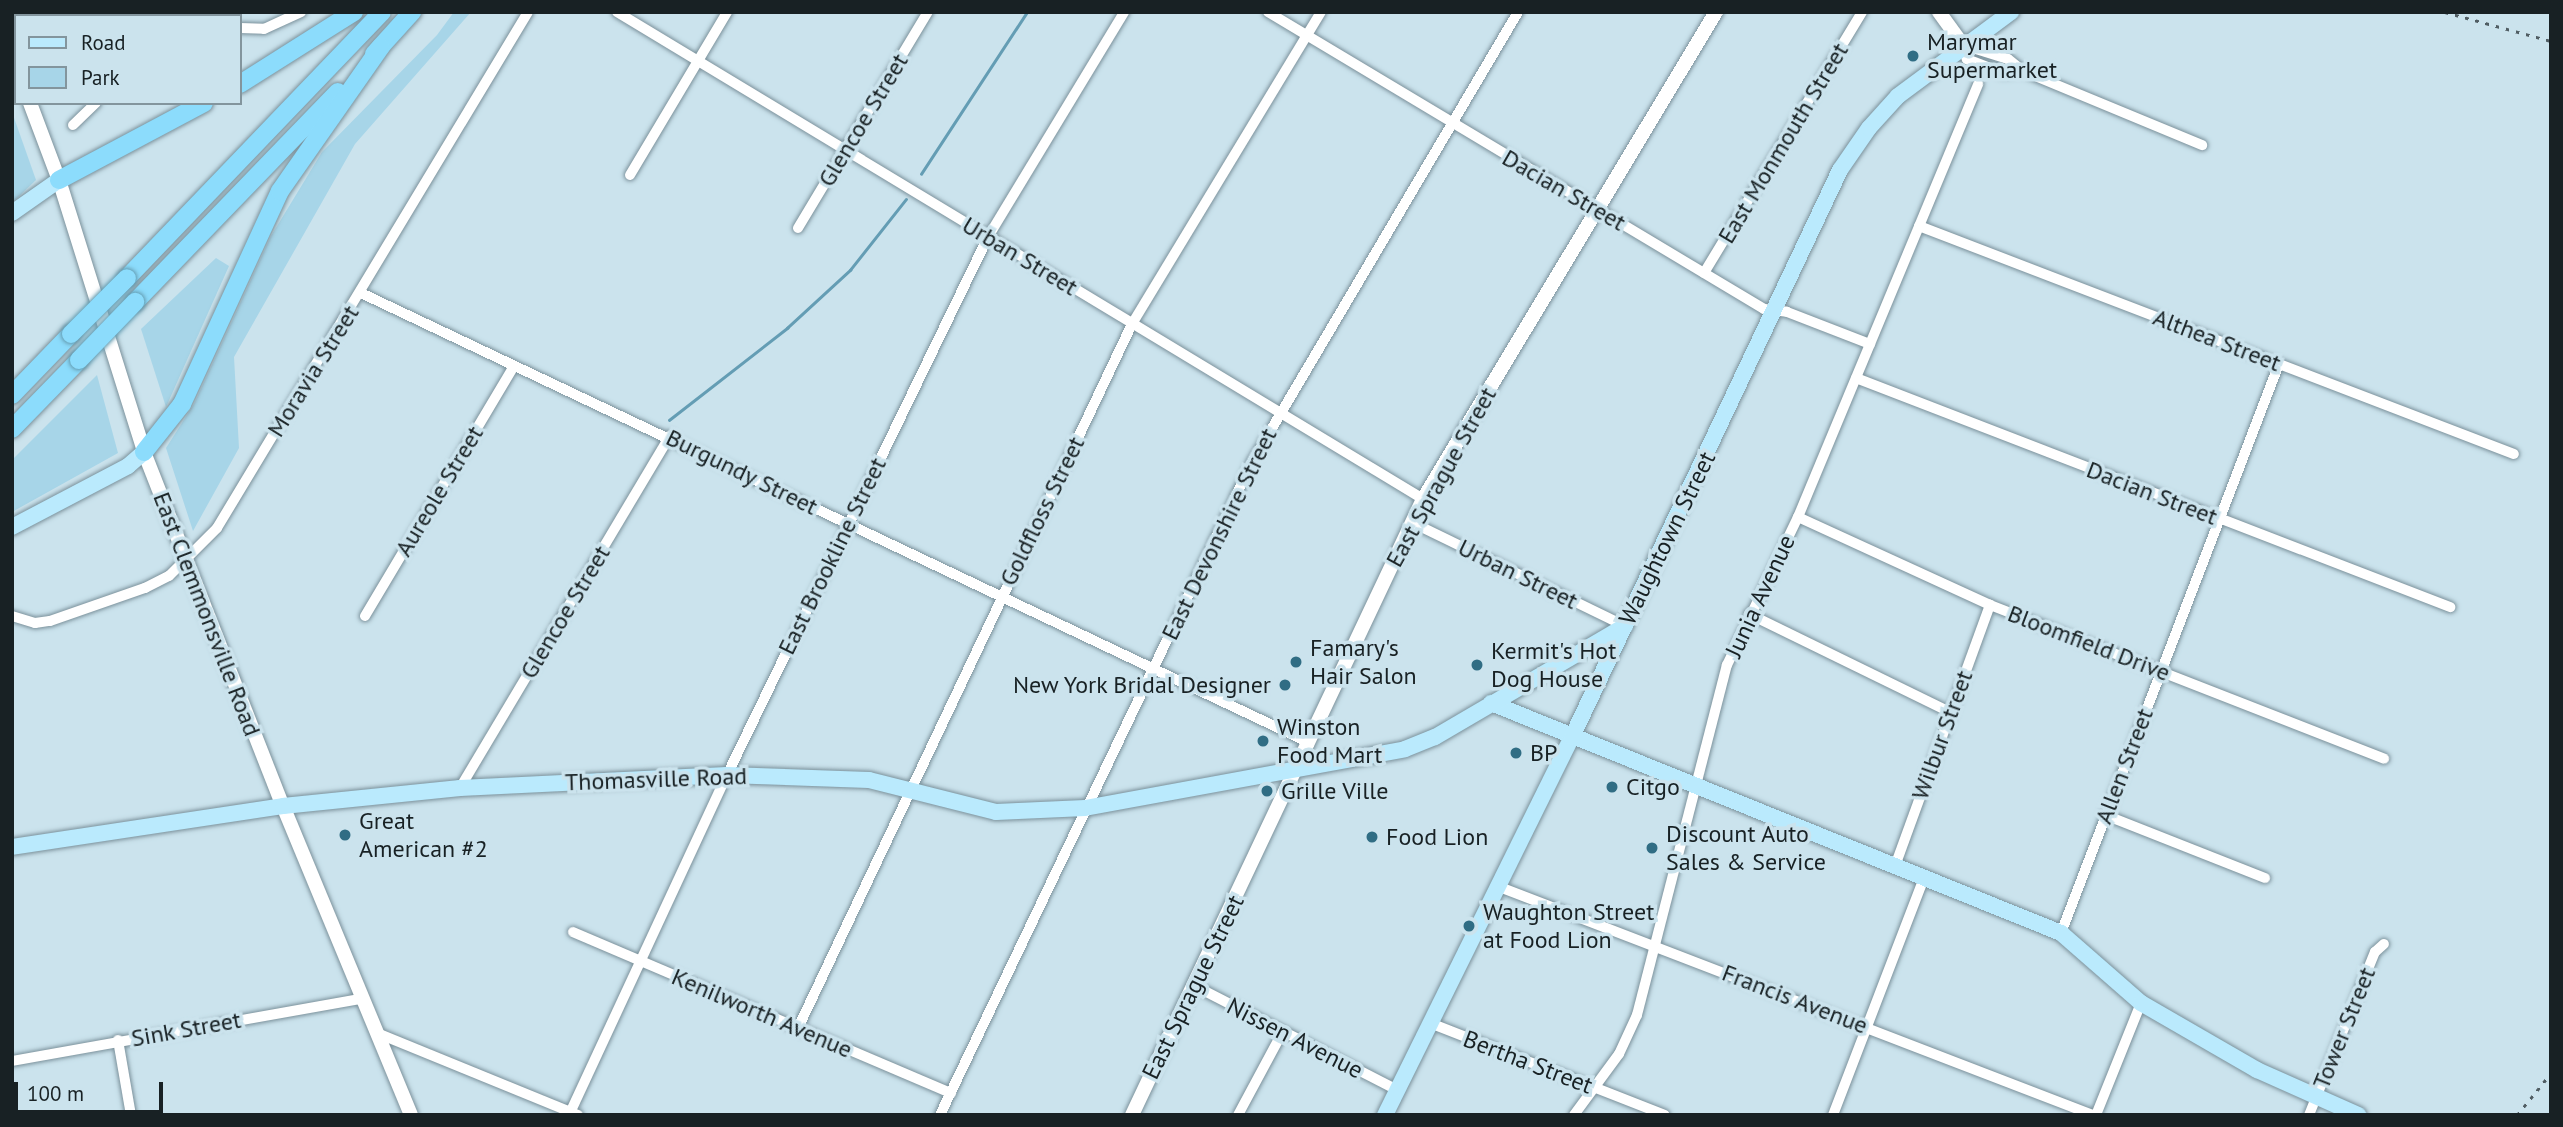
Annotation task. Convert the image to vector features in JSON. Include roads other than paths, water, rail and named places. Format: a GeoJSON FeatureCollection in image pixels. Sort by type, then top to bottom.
{"type":"FeatureCollection","features":[{"type":"Feature","properties":{"kind":"highway"},"geometry":{"type":"LineString","coordinates":[[242,83],[354,12]]}},
{"type":"Feature","properties":{"kind":"highway"},"geometry":{"type":"LineString","coordinates":[[12,394],[382,12]]}},
{"type":"Feature","properties":{"kind":"highway"},"geometry":{"type":"LineString","coordinates":[[12,429],[412,12]]}},
{"type":"Feature","properties":{"kind":"highway"},"geometry":{"type":"LineString","coordinates":[[144,452],[182,404],[280,191],[381,47]]}},
{"type":"Feature","properties":{"kind":"highway"},"geometry":{"type":"LineString","coordinates":[[59,180],[200,105]]}},
{"type":"Feature","properties":{"kind":"main road","name":"Waughtown Street"},"geometry":{"type":"LineString","coordinates":[[1385,1115],[1572,737],[1833,184],[1857,143],[1898,96],[1963,45],[2011,12]]}},
{"type":"Feature","properties":{"kind":"main road"},"geometry":{"type":"LineString","coordinates":[[12,213],[59,180]]}},
{"type":"Feature","properties":{"kind":"main road"},"geometry":{"type":"LineString","coordinates":[[12,527],[128,466],[144,452]]}},
{"type":"Feature","properties":{"kind":"main road","name":"Thomasville Road"},"geometry":{"type":"LineString","coordinates":[[12,847],[283,806],[460,788],[727,775],[824,776],[996,811],[1085,808],[1405,749],[1435,737],[1625,625]]}},
{"type":"Feature","properties":{"kind":"main road"},"geometry":{"type":"LineString","coordinates":[[1491,703],[1698,790],[2061,933],[2141,1003],[2315,1098],[2358,1115]]}},
{"type":"Feature","properties":{"kind":"street"},"geometry":{"type":"LineString","coordinates":[[242,28],[264,29],[302,12]]}},
{"type":"Feature","properties":{"kind":"street","name":"Moravia Street"},"geometry":{"type":"LineString","coordinates":[[12,616],[35,623],[50,621],[145,588],[186,562],[217,528],[528,12]]}},
{"type":"Feature","properties":{"kind":"street","name":"Urban Street"},"geometry":{"type":"LineString","coordinates":[[617,12],[1423,499]]}},
{"type":"Feature","properties":{"kind":"street"},"geometry":{"type":"LineString","coordinates":[[630,175],[727,12]]}},
{"type":"Feature","properties":{"kind":"street","name":"Glencoe Street"},"geometry":{"type":"LineString","coordinates":[[797,228],[928,12]]}},
{"type":"Feature","properties":{"kind":"street","name":"East Brookline Street"},"geometry":{"type":"LineString","coordinates":[[572,1114],[727,775],[988,237],[1124,12]]}},
{"type":"Feature","properties":{"kind":"street","name":"Dacian Street"},"geometry":{"type":"LineString","coordinates":[[1268,12],[1450,124],[1764,309],[1775,310],[1870,344]]}},
{"type":"Feature","properties":{"kind":"street","name":"Goldfloss Street"},"geometry":{"type":"LineString","coordinates":[[798,1028],[908,791],[1132,324],[1321,12]]}},
{"type":"Feature","properties":{"kind":"street","name":"East Devonshire Street"},"geometry":{"type":"LineString","coordinates":[[940,1115],[1085,808],[1279,411],[1518,12]]}},
{"type":"Feature","properties":{"kind":"street","name":"East Sprague Street"},"geometry":{"type":"LineString","coordinates":[[1132,1115],[1423,499],[1716,12]]}},
{"type":"Feature","properties":{"kind":"street","name":"East Monmouth Street"},"geometry":{"type":"LineString","coordinates":[[1704,273],[1862,12]]}},
{"type":"Feature","properties":{"kind":"street"},"geometry":{"type":"LineString","coordinates":[[1939,12],[1963,45],[2008,59],[2023,71],[2202,145]]}},
{"type":"Feature","properties":{"kind":"street","name":"Junia Avenue"},"geometry":{"type":"LineString","coordinates":[[1574,1115],[1595,1088],[1637,1015],[1698,790],[1727,665],[1749,614],[1798,517],[1978,84]]}},
{"type":"Feature","properties":{"kind":"street","name":"East Clemmonsville Road"},"geometry":{"type":"LineString","coordinates":[[31,105],[59,180],[144,452],[283,806],[411,1115]]}},
{"type":"Feature","properties":{"kind":"street"},"geometry":{"type":"LineString","coordinates":[[73,125],[94,105]]}},
{"type":"Feature","properties":{"kind":"street","name":"Althea Street"},"geometry":{"type":"LineString","coordinates":[[1919,226],[2514,454]]}},
{"type":"Feature","properties":{"kind":"street","name":"Burgundy Street"},"geometry":{"type":"LineString","coordinates":[[361,293],[670,436],[1154,671],[1310,743]]}},
{"type":"Feature","properties":{"kind":"street","name":"Allen Street"},"geometry":{"type":"LineString","coordinates":[[2061,933],[2218,519],[2280,364]]}},
{"type":"Feature","properties":{"kind":"street","name":"Aureole Street"},"geometry":{"type":"LineString","coordinates":[[365,616],[514,366]]}},
{"type":"Feature","properties":{"kind":"street","name":"Dacian Street"},"geometry":{"type":"LineString","coordinates":[[1856,378],[2450,607]]}},
{"type":"Feature","properties":{"kind":"street","name":"Glencoe Street"},"geometry":{"type":"LineString","coordinates":[[460,788],[670,436]]}},
{"type":"Feature","properties":{"kind":"street","name":"Bloomfield Drive"},"geometry":{"type":"LineString","coordinates":[[1798,517],[1990,605],[2384,759]]}},
{"type":"Feature","properties":{"kind":"street","name":"Urban Street"},"geometry":{"type":"LineString","coordinates":[[1411,522],[1625,625]]}},
{"type":"Feature","properties":{"kind":"street","name":"Wilbur Street"},"geometry":{"type":"LineString","coordinates":[[1895,866],[1990,605]]}},
{"type":"Feature","properties":{"kind":"street"},"geometry":{"type":"LineString","coordinates":[[1749,614],[1950,712]]}},
{"type":"Feature","properties":{"kind":"street"},"geometry":{"type":"LineString","coordinates":[[2105,815],[2265,878]]}},
{"type":"Feature","properties":{"kind":"street"},"geometry":{"type":"LineString","coordinates":[[1833,1115],[1924,878]]}},
{"type":"Feature","properties":{"kind":"street","name":"Francis Avenue"},"geometry":{"type":"LineString","coordinates":[[1497,886],[1657,945],[2095,1115]]}},
{"type":"Feature","properties":{"kind":"street","name":"Kenilworth Avenue"},"geometry":{"type":"LineString","coordinates":[[573,932],[951,1093]]}},
{"type":"Feature","properties":{"kind":"street","name":"Tower Street"},"geometry":{"type":"LineString","coordinates":[[2309,1115],[2375,952],[2384,944]]}},
{"type":"Feature","properties":{"kind":"street","name":"Nissen Avenue"},"geometry":{"type":"LineString","coordinates":[[1193,985],[1397,1090]]}},
{"type":"Feature","properties":{"kind":"street","name":"Sink Street"},"geometry":{"type":"LineString","coordinates":[[12,1061],[118,1040],[361,999]]}},
{"type":"Feature","properties":{"kind":"street"},"geometry":{"type":"LineString","coordinates":[[2095,1115],[2141,1003]]}},
{"type":"Feature","properties":{"kind":"street","name":"Bertha Street"},"geometry":{"type":"LineString","coordinates":[[1430,1023],[1665,1115]]}},
{"type":"Feature","properties":{"kind":"street"},"geometry":{"type":"LineString","coordinates":[[377,1033],[572,1114]]}},
{"type":"Feature","properties":{"kind":"street"},"geometry":{"type":"LineString","coordinates":[[1238,1115],[1282,1033]]}},
{"type":"Feature","properties":{"kind":"street"},"geometry":{"type":"LineString","coordinates":[[118,1040],[131,1115]]}},
{"type":"Feature","properties":{"kind":"waterway"},"geometry":{"type":"LineString","coordinates":[[921,174],[1027,12]]}},
{"type":"Feature","properties":{"kind":"waterway"},"geometry":{"type":"LineString","coordinates":[[669,420],[787,328],[850,270],[906,199]]}},
{"type":"Feature","properties":{"kind":"railway"},"geometry":{"type":"LineString","coordinates":[[2445,12],[2551,41]]}},
{"type":"Feature","properties":{"kind":"railway"},"geometry":{"type":"LineString","coordinates":[[2517,1115],[2551,1073]]}},
{"type":"Feature","properties":{"kind":"place","name":"Marymar Supermarket"},"geometry":{"type":"Point","coordinates":[1913,56]}},
{"type":"Feature","properties":{"kind":"place","name":"Famary's Hair Salon"},"geometry":{"type":"Point","coordinates":[1296,662]}},
{"type":"Feature","properties":{"kind":"place","name":"Kermit's Hot Dog House"},"geometry":{"type":"Point","coordinates":[1477,665]}},
{"type":"Feature","properties":{"kind":"place","name":"New York Bridal Designer"},"geometry":{"type":"Point","coordinates":[1285,685]}},
{"type":"Feature","properties":{"kind":"place","name":"Winston Food Mart"},"geometry":{"type":"Point","coordinates":[1263,741]}},
{"type":"Feature","properties":{"kind":"place","name":"BP"},"geometry":{"type":"Point","coordinates":[1516,753]}},
{"type":"Feature","properties":{"kind":"place","name":"Citgo"},"geometry":{"type":"Point","coordinates":[1612,787]}},
{"type":"Feature","properties":{"kind":"place","name":"Grille Ville"},"geometry":{"type":"Point","coordinates":[1267,791]}},
{"type":"Feature","properties":{"kind":"place","name":"Great American #2"},"geometry":{"type":"Point","coordinates":[345,835]}},
{"type":"Feature","properties":{"kind":"place","name":"Food Lion"},"geometry":{"type":"Point","coordinates":[1372,837]}},
{"type":"Feature","properties":{"kind":"place","name":"Discount Auto Sales & Service"},"geometry":{"type":"Point","coordinates":[1652,848]}},
{"type":"Feature","properties":{"kind":"place","name":"Waughton Street at Food Lion"},"geometry":{"type":"Point","coordinates":[1469,926]}}]}
